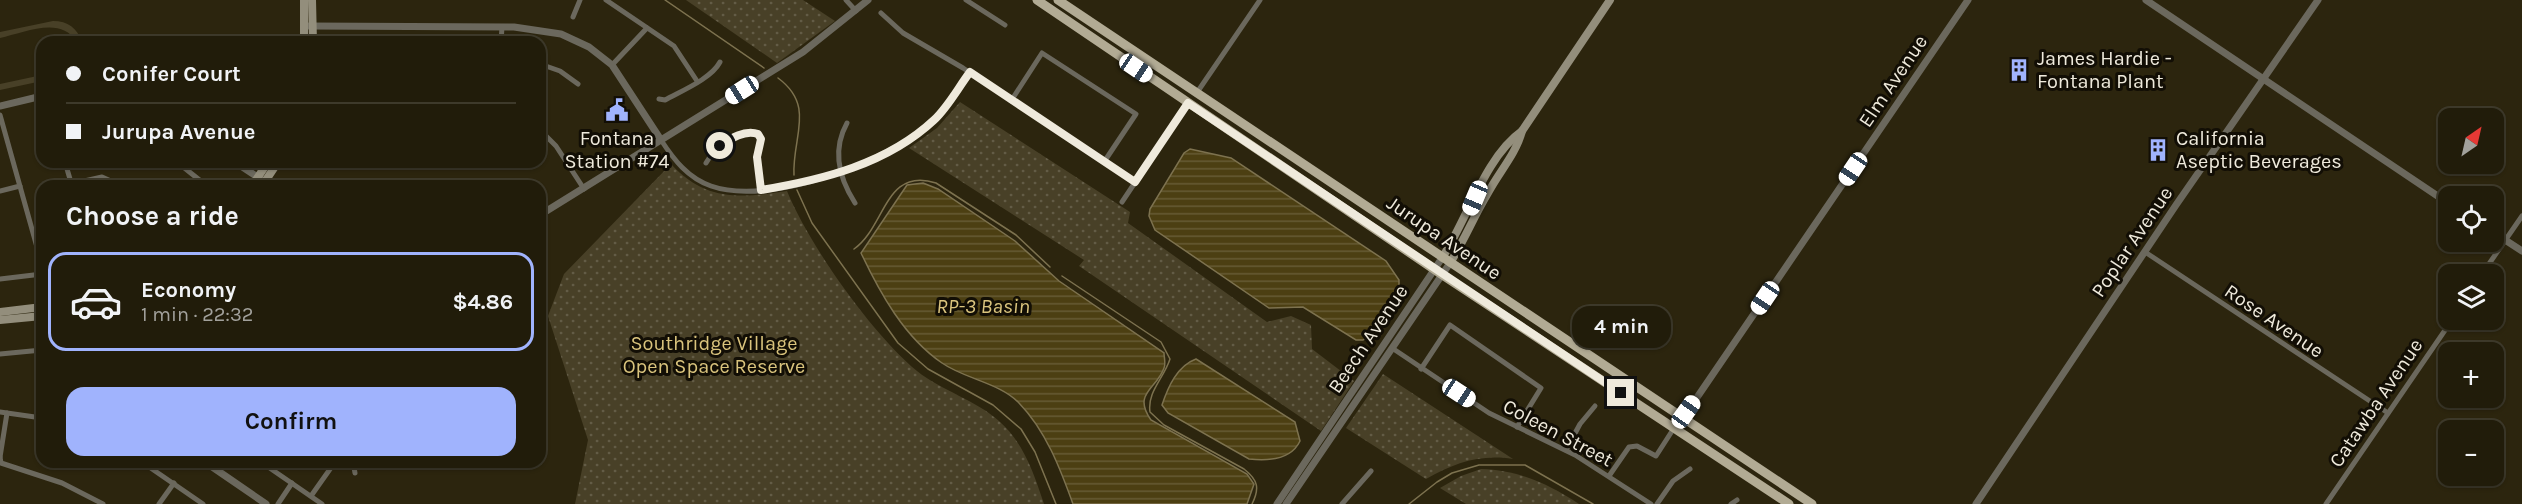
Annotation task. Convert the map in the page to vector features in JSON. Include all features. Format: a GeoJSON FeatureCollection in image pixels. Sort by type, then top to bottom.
{"type":"FeatureCollection","features":[{"type":"Feature","properties":{"kind":"main road"},"geometry":{"type":"LineString","coordinates":[[304,0],[312,36]]}},
{"type":"Feature","properties":{"kind":"main road"},"geometry":{"type":"LineString","coordinates":[[306,36],[312,0]]}},
{"type":"Feature","properties":{"kind":"main road","name":"Jurupa Avenue"},"geometry":{"type":"LineString","coordinates":[[1037,0],[1438,272],[1788,504]]}},
{"type":"Feature","properties":{"kind":"main road","name":"Jurupa Avenue"},"geometry":{"type":"LineString","coordinates":[[1058,0],[1812,504]]}},
{"type":"Feature","properties":{"kind":"main road","name":"Beech Avenue"},"geometry":{"type":"LineString","coordinates":[[1446,261],[1469,232],[1487,194],[1519,144],[1522,131],[1610,0]]}},
{"type":"Feature","properties":{"kind":"main road"},"geometry":{"type":"LineString","coordinates":[[0,312],[36,308]]}},
{"type":"Feature","properties":{"kind":"main road"},"geometry":{"type":"LineString","coordinates":[[0,320],[36,317]]}},
{"type":"Feature","properties":{"kind":"street"},"geometry":{"type":"LineString","coordinates":[[573,17],[580,0]]}},
{"type":"Feature","properties":{"kind":"street"},"geometry":{"type":"LineString","coordinates":[[606,0],[676,48],[698,81]]}},
{"type":"Feature","properties":{"kind":"street"},"geometry":{"type":"LineString","coordinates":[[846,0],[856,11]]}},
{"type":"Feature","properties":{"kind":"street"},"geometry":{"type":"LineString","coordinates":[[546,211],[761,79],[868,0]]}},
{"type":"Feature","properties":{"kind":"street"},"geometry":{"type":"LineString","coordinates":[[966,0],[1005,25]]}},
{"type":"Feature","properties":{"kind":"street"},"geometry":{"type":"LineString","coordinates":[[1196,94],[1260,0]]}},
{"type":"Feature","properties":{"kind":"street","name":"Elm Avenue"},"geometry":{"type":"LineString","coordinates":[[1683,418],[1968,0]]}},
{"type":"Feature","properties":{"kind":"street"},"geometry":{"type":"LineString","coordinates":[[2146,0],[2438,196]]}},
{"type":"Feature","properties":{"kind":"street","name":"Poplar Avenue"},"geometry":{"type":"LineString","coordinates":[[1976,504],[2318,0]]}},
{"type":"Feature","properties":{"kind":"street"},"geometry":{"type":"LineString","coordinates":[[882,13],[903,33],[970,72],[1135,182]]}},
{"type":"Feature","properties":{"kind":"street"},"geometry":{"type":"LineString","coordinates":[[309,26],[502,27],[561,34],[589,47],[612,65],[681,166],[705,183],[738,192],[800,183],[841,172],[873,159],[928,125],[941,112],[970,72]]}},
{"type":"Feature","properties":{"kind":"street"},"geometry":{"type":"LineString","coordinates":[[501,36],[502,27]]}},
{"type":"Feature","properties":{"kind":"street"},"geometry":{"type":"LineString","coordinates":[[612,65],[647,28]]}},
{"type":"Feature","properties":{"kind":"street"},"geometry":{"type":"LineString","coordinates":[[1011,101],[1042,53],[1136,114],[1104,162]]}},
{"type":"Feature","properties":{"kind":"street"},"geometry":{"type":"LineString","coordinates":[[659,99],[665,100],[698,81],[717,67],[720,62]]}},
{"type":"Feature","properties":{"kind":"street"},"geometry":{"type":"LineString","coordinates":[[546,66],[560,71],[578,84]]}},
{"type":"Feature","properties":{"kind":"street"},"geometry":{"type":"LineString","coordinates":[[0,106],[36,97]]}},
{"type":"Feature","properties":{"kind":"street"},"geometry":{"type":"LineString","coordinates":[[1122,202],[1188,103]]}},
{"type":"Feature","properties":{"kind":"street"},"geometry":{"type":"LineString","coordinates":[[0,115],[3,139],[20,186],[36,243]]}},
{"type":"Feature","properties":{"kind":"street"},"geometry":{"type":"LineString","coordinates":[[848,123],[839,146],[841,172],[855,202]]}},
{"type":"Feature","properties":{"kind":"street"},"geometry":{"type":"LineString","coordinates":[[706,163],[711,154],[727,141],[755,132],[761,139],[757,157],[761,190]]}},
{"type":"Feature","properties":{"kind":"street"},"geometry":{"type":"LineString","coordinates":[[546,136],[556,146],[584,189]]}},
{"type":"Feature","properties":{"kind":"street"},"geometry":{"type":"LineString","coordinates":[[184,168],[200,180]]}},
{"type":"Feature","properties":{"kind":"street"},"geometry":{"type":"LineString","coordinates":[[243,168],[260,180]]}},
{"type":"Feature","properties":{"kind":"street"},"geometry":{"type":"LineString","coordinates":[[91,180],[102,177],[109,180]]}},
{"type":"Feature","properties":{"kind":"street"},"geometry":{"type":"LineString","coordinates":[[0,191],[20,186]]}},
{"type":"Feature","properties":{"kind":"street"},"geometry":{"type":"LineString","coordinates":[[2489,264],[2522,216]]}},
{"type":"Feature","properties":{"kind":"street"},"geometry":{"type":"LineString","coordinates":[[2505,240],[2522,251]]}},
{"type":"Feature","properties":{"kind":"street","name":"Rose Avenue"},"geometry":{"type":"LineString","coordinates":[[2145,252],[2388,413]]}},
{"type":"Feature","properties":{"kind":"street","name":"Beech Avenue"},"geometry":{"type":"LineString","coordinates":[[1277,504],[1446,261]]}},
{"type":"Feature","properties":{"kind":"street","name":"Beech Avenue"},"geometry":{"type":"LineString","coordinates":[[1286,504],[1392,348],[1438,272]]}},
{"type":"Feature","properties":{"kind":"street"},"geometry":{"type":"LineString","coordinates":[[0,279],[36,275]]}},
{"type":"Feature","properties":{"kind":"street"},"geometry":{"type":"LineString","coordinates":[[1421,369],[1450,325],[1541,388],[1517,427]]}},
{"type":"Feature","properties":{"kind":"street","name":"Catawba Avenue"},"geometry":{"type":"LineString","coordinates":[[2326,504],[2445,330]]}},
{"type":"Feature","properties":{"kind":"street","name":"Coleen Street"},"geometry":{"type":"LineString","coordinates":[[1392,348],[1490,413],[1566,450],[1651,504]]}},
{"type":"Feature","properties":{"kind":"street"},"geometry":{"type":"LineString","coordinates":[[0,354],[36,351]]}},
{"type":"Feature","properties":{"kind":"street"},"geometry":{"type":"LineString","coordinates":[[1566,450],[1580,424],[1595,406]]}},
{"type":"Feature","properties":{"kind":"street"},"geometry":{"type":"LineString","coordinates":[[0,412],[36,417]]}},
{"type":"Feature","properties":{"kind":"street"},"geometry":{"type":"LineString","coordinates":[[7,413],[0,457],[1,464],[63,483],[103,504]]}},
{"type":"Feature","properties":{"kind":"street"},"geometry":{"type":"LineString","coordinates":[[1609,476],[1629,447],[1637,446],[1656,456],[1674,429]]}},
{"type":"Feature","properties":{"kind":"street"},"geometry":{"type":"LineString","coordinates":[[151,468],[203,504]]}},
{"type":"Feature","properties":{"kind":"street"},"geometry":{"type":"LineString","coordinates":[[214,468],[266,504]]}},
{"type":"Feature","properties":{"kind":"street"},"geometry":{"type":"LineString","coordinates":[[311,496],[331,468]]}},
{"type":"Feature","properties":{"kind":"street"},"geometry":{"type":"LineString","coordinates":[[354,468],[355,473]]}},
{"type":"Feature","properties":{"kind":"street"},"geometry":{"type":"LineString","coordinates":[[271,469],[322,504]]}},
{"type":"Feature","properties":{"kind":"street"},"geometry":{"type":"LineString","coordinates":[[1657,504],[1674,481],[1690,469]]}},
{"type":"Feature","properties":{"kind":"street"},"geometry":{"type":"LineString","coordinates":[[1342,504],[1371,471]]}},
{"type":"Feature","properties":{"kind":"street"},"geometry":{"type":"LineString","coordinates":[[159,504],[174,483]]}},
{"type":"Feature","properties":{"kind":"street"},"geometry":{"type":"LineString","coordinates":[[278,504],[292,483]]}},
{"type":"Feature","properties":{"kind":"street"},"geometry":{"type":"LineString","coordinates":[[1731,504],[1737,500]]}},
{"type":"Feature","properties":{"kind":"green space"},"geometry":{"type":"Polygon","coordinates":[[[686,0],[803,0],[835,21],[777,63],[686,0]]]}},
{"type":"Feature","properties":{"kind":"green space"},"geometry":{"type":"Polygon","coordinates":[[[53,21],[71,26],[79,36],[72,36],[61,29],[52,28],[30,30],[0,38],[0,32],[53,21]]]}},
{"type":"Feature","properties":{"kind":"green space"},"geometry":{"type":"Polygon","coordinates":[[[36,76],[36,82],[0,90],[0,84],[36,76]]]}},
{"type":"Feature","properties":{"kind":"green space"},"geometry":{"type":"Polygon","coordinates":[[[960,102],[1130,212],[1128,223],[1267,322],[1291,316],[1311,325],[1312,349],[1354,381],[1321,431],[1079,266],[1084,260],[909,148],[937,128],[960,102]]]}},
{"type":"Feature","properties":{"kind":"green space","name":"Southridge Village Open Space Reserve"},"geometry":{"type":"Polygon","coordinates":[[[671,164],[697,185],[711,191],[739,196],[787,191],[810,237],[843,287],[899,355],[927,378],[980,407],[1008,430],[1022,449],[1044,504],[575,504],[588,440],[548,316],[564,274],[671,164]]]}},
{"type":"Feature","properties":{"kind":"green space"},"geometry":{"type":"Polygon","coordinates":[[[1383,374],[1513,459],[1489,458],[1468,461],[1447,468],[1426,479],[1346,428],[1383,374]]]}},
{"type":"Feature","properties":{"kind":"green space"},"geometry":{"type":"Polygon","coordinates":[[[1481,469],[1508,472],[1533,479],[1579,504],[1466,504],[1440,488],[1461,476],[1481,469]]]}},
{"type":"Feature","properties":{"kind":"water"},"geometry":{"type":"Polygon","coordinates":[[[1190,149],[1231,158],[1386,261],[1399,280],[1399,288],[1370,335],[1363,340],[1356,340],[1303,307],[1269,308],[1155,230],[1149,216],[1150,209],[1184,153],[1190,149]]]}},
{"type":"Feature","properties":{"kind":"water","name":"RP-3 Basin"},"geometry":{"type":"Polygon","coordinates":[[[923,183],[938,189],[1015,241],[1059,281],[1164,353],[1165,363],[1161,375],[1145,397],[1146,411],[1151,420],[1247,474],[1254,484],[1247,504],[1073,504],[1051,450],[1029,414],[1011,396],[951,368],[928,352],[894,313],[861,253],[907,185],[923,183]]]}},
{"type":"Feature","properties":{"kind":"water"},"geometry":{"type":"Polygon","coordinates":[[[1196,359],[1295,422],[1300,441],[1296,447],[1285,456],[1278,458],[1249,459],[1168,413],[1162,405],[1170,384],[1178,372],[1196,359]]]}},
{"type":"Feature","properties":{"kind":"waterway"},"geometry":{"type":"LineString","coordinates":[[665,0],[764,68]]}},
{"type":"Feature","properties":{"kind":"waterway"},"geometry":{"type":"LineString","coordinates":[[778,78],[790,89],[799,111],[800,123],[794,175]]}},
{"type":"Feature","properties":{"kind":"waterway"},"geometry":{"type":"LineString","coordinates":[[854,249],[873,227],[896,191],[906,183],[919,180],[936,183],[1016,235],[1050,267]]}},
{"type":"Feature","properties":{"kind":"waterway"},"geometry":{"type":"LineString","coordinates":[[797,190],[812,223],[898,343],[928,369],[993,405],[1021,429],[1035,452],[1056,504]]}},
{"type":"Feature","properties":{"kind":"waterway"},"geometry":{"type":"LineString","coordinates":[[1062,276],[1161,342],[1170,359],[1153,391],[1150,412],[1164,425],[1249,473],[1257,489],[1252,504]]}},
{"type":"Feature","properties":{"kind":"waterway"},"geometry":{"type":"LineString","coordinates":[[1409,504],[1452,473],[1479,465],[1525,465],[1593,504]]}},
{"type":"Feature","properties":{"kind":"place","name":"James Hardie - Fontana Plant"},"geometry":{"type":"Point","coordinates":[2019,70]}},
{"type":"Feature","properties":{"kind":"place","name":"Fontana Station #74"},"geometry":{"type":"Point","coordinates":[617,110]}},
{"type":"Feature","properties":{"kind":"place","name":"California Aseptic Beverages"},"geometry":{"type":"Point","coordinates":[2158,150]}},
{"type":"Feature","properties":{"kind":"route"},"geometry":{"type":"LineString","coordinates":[[720,146],[736,136],[750,132],[755,132],[760,136],[757,157],[761,190],[817,179],[863,164],[921,130],[941,112],[970,72],[993,90],[1135,182],[1188,103],[1621,393]]}}]}
